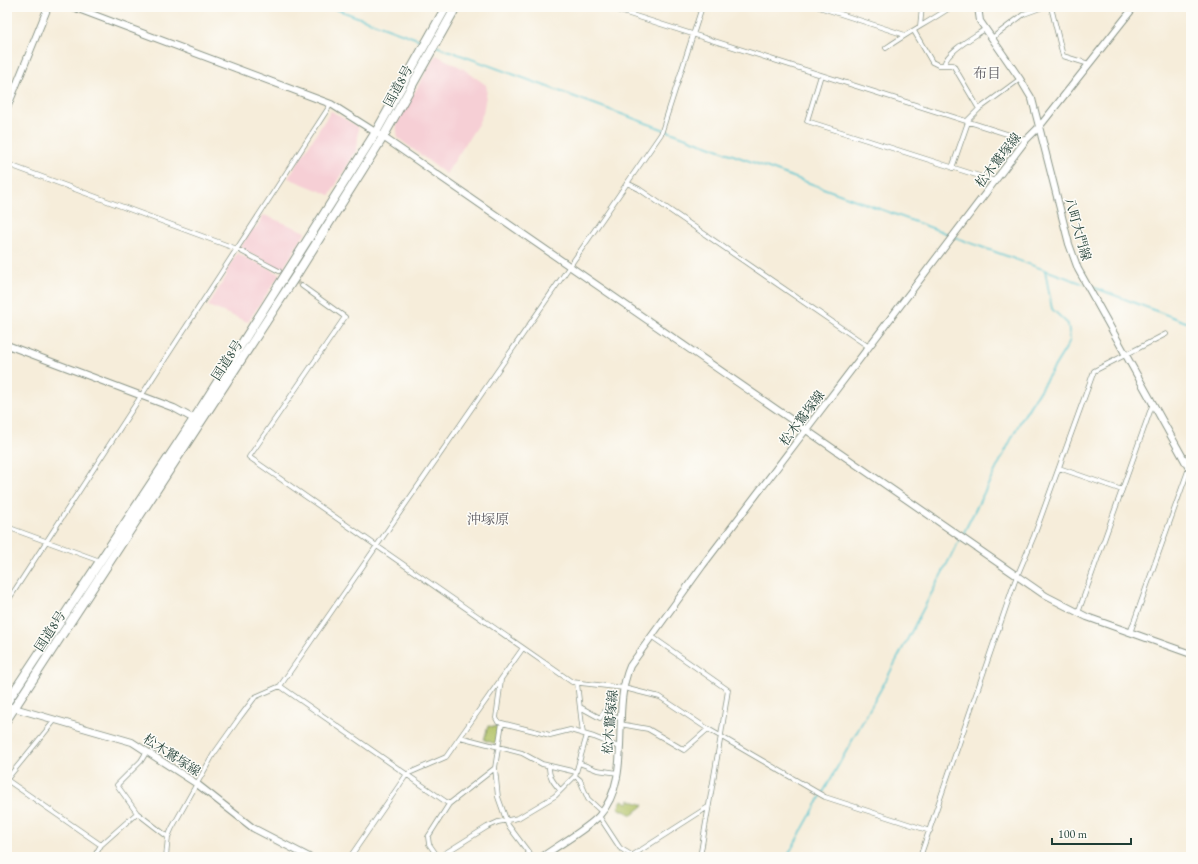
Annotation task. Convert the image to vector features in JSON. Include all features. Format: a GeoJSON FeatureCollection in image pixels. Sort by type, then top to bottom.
{"type":"FeatureCollection","features":[{"type":"Feature","properties":{"kind":"highway","name":"国道8号"},"geometry":{"type":"LineString","coordinates":[[442,22],[446,7]]}},
{"type":"Feature","properties":{"kind":"highway","name":"国道8号"},"geometry":{"type":"LineString","coordinates":[[7,702],[194,419],[376,132],[442,22],[456,7]]}},
{"type":"Feature","properties":{"kind":"highway","name":"国道8号"},"geometry":{"type":"LineString","coordinates":[[7,719],[11,706],[297,274],[383,137],[421,59]]}},
{"type":"Feature","properties":{"kind":"main road"},"geometry":{"type":"LineString","coordinates":[[7,108],[48,7]]}},
{"type":"Feature","properties":{"kind":"main road"},"geometry":{"type":"LineString","coordinates":[[73,7],[332,104],[376,132],[806,431],[1055,601],[1078,613],[1191,654]]}},
{"type":"Feature","properties":{"kind":"main road","name":"八町大門線"},"geometry":{"type":"LineString","coordinates":[[978,7],[980,21],[1032,99],[1069,244],[1078,269],[1190,470]]}},
{"type":"Feature","properties":{"kind":"main road","name":"松木鷲塚線"},"geometry":{"type":"LineString","coordinates":[[542,857],[600,814],[612,795],[616,786],[618,773],[619,721],[624,688],[630,666],[946,244],[996,181],[1026,140],[1040,126],[1131,9]]}},
{"type":"Feature","properties":{"kind":"main road"},"geometry":{"type":"LineString","coordinates":[[7,345],[174,408],[194,419]]}},
{"type":"Feature","properties":{"kind":"main road","name":"松木鷲塚線"},"geometry":{"type":"LineString","coordinates":[[11,706],[132,742],[197,784],[253,828],[309,857]]}},
{"type":"Feature","properties":{"kind":"street"},"geometry":{"type":"LineString","coordinates":[[607,7],[1026,140]]}},
{"type":"Feature","properties":{"kind":"street"},"geometry":{"type":"LineString","coordinates":[[166,857],[168,837],[213,755],[255,697],[280,686],[661,134],[702,7]]}},
{"type":"Feature","properties":{"kind":"street"},"geometry":{"type":"LineString","coordinates":[[819,7],[905,35]]}},
{"type":"Feature","properties":{"kind":"street"},"geometry":{"type":"LineString","coordinates":[[920,26],[922,7]]}},
{"type":"Feature","properties":{"kind":"street"},"geometry":{"type":"LineString","coordinates":[[886,48],[950,7]]}},
{"type":"Feature","properties":{"kind":"street"},"geometry":{"type":"LineString","coordinates":[[992,38],[1024,14],[1043,7]]}},
{"type":"Feature","properties":{"kind":"street"},"geometry":{"type":"LineString","coordinates":[[1051,7],[1062,56],[1089,64]]}},
{"type":"Feature","properties":{"kind":"street"},"geometry":{"type":"LineString","coordinates":[[944,65],[945,60],[958,47],[986,30]]}},
{"type":"Feature","properties":{"kind":"street"},"geometry":{"type":"LineString","coordinates":[[914,31],[932,62],[944,65],[953,65],[979,109]]}},
{"type":"Feature","properties":{"kind":"street"},"geometry":{"type":"LineString","coordinates":[[821,75],[807,121],[996,181]]}},
{"type":"Feature","properties":{"kind":"street"},"geometry":{"type":"LineString","coordinates":[[952,168],[967,121],[979,109],[1020,79]]}},
{"type":"Feature","properties":{"kind":"street"},"geometry":{"type":"LineString","coordinates":[[7,602],[332,104]]}},
{"type":"Feature","properties":{"kind":"street"},"geometry":{"type":"LineString","coordinates":[[7,164],[237,249],[279,271]]}},
{"type":"Feature","properties":{"kind":"street"},"geometry":{"type":"LineString","coordinates":[[627,183],[640,189],[869,347]]}},
{"type":"Feature","properties":{"kind":"street"},"geometry":{"type":"LineString","coordinates":[[302,286],[345,317],[249,457],[567,678],[577,683],[624,688],[660,697],[708,729],[721,735],[825,797],[930,831]]}},
{"type":"Feature","properties":{"kind":"street"},"geometry":{"type":"LineString","coordinates":[[920,857],[1017,576],[1034,536],[1094,371],[1166,334]]}},
{"type":"Feature","properties":{"kind":"street"},"geometry":{"type":"LineString","coordinates":[[1078,613],[1153,403]]}},
{"type":"Feature","properties":{"kind":"street"},"geometry":{"type":"LineString","coordinates":[[1059,468],[1122,490]]}},
{"type":"Feature","properties":{"kind":"street"},"geometry":{"type":"LineString","coordinates":[[1130,633],[1190,470]]}},
{"type":"Feature","properties":{"kind":"street"},"geometry":{"type":"LineString","coordinates":[[7,527],[100,562]]}},
{"type":"Feature","properties":{"kind":"street"},"geometry":{"type":"LineString","coordinates":[[651,636],[728,690],[700,857]]}},
{"type":"Feature","properties":{"kind":"street"},"geometry":{"type":"LineString","coordinates":[[350,857],[407,774],[446,757],[523,648]]}},
{"type":"Feature","properties":{"kind":"street"},"geometry":{"type":"LineString","coordinates":[[501,680],[496,718],[498,722],[550,735],[570,730],[619,747]]}},
{"type":"Feature","properties":{"kind":"street"},"geometry":{"type":"LineString","coordinates":[[495,768],[449,804],[428,837],[431,849],[439,857],[487,827],[518,818],[539,806],[555,796],[576,774],[585,735],[577,683]]}},
{"type":"Feature","properties":{"kind":"street"},"geometry":{"type":"LineString","coordinates":[[280,686],[449,804]]}},
{"type":"Feature","properties":{"kind":"street"},"geometry":{"type":"LineString","coordinates":[[580,707],[600,718],[604,711],[619,721],[648,729],[684,750],[708,729]]}},
{"type":"Feature","properties":{"kind":"street"},"geometry":{"type":"LineString","coordinates":[[54,720],[7,779],[101,845]]}},
{"type":"Feature","properties":{"kind":"street"},"geometry":{"type":"LineString","coordinates":[[502,723],[495,768],[498,797],[508,825],[532,857]]}},
{"type":"Feature","properties":{"kind":"street"},"geometry":{"type":"LineString","coordinates":[[460,737],[522,753],[549,766],[576,774],[588,799],[600,814],[620,848],[632,856],[708,807]]}},
{"type":"Feature","properties":{"kind":"street"},"geometry":{"type":"LineString","coordinates":[[147,751],[141,761],[117,785],[137,813],[168,837]]}},
{"type":"Feature","properties":{"kind":"street"},"geometry":{"type":"LineString","coordinates":[[579,763],[597,770],[618,773]]}},
{"type":"Feature","properties":{"kind":"street"},"geometry":{"type":"LineString","coordinates":[[549,766],[549,771],[553,782],[560,790]]}},
{"type":"Feature","properties":{"kind":"street"},"geometry":{"type":"LineString","coordinates":[[94,857],[101,845],[137,813]]}},
{"type":"Feature","properties":{"kind":"shaded area"},"geometry":{"type":"Polygon","coordinates":[[[436,55],[462,68],[486,85],[487,90],[483,113],[478,124],[446,174],[398,138],[396,124],[436,55]]]}},
{"type":"Feature","properties":{"kind":"shaded area"},"geometry":{"type":"Polygon","coordinates":[[[331,111],[358,127],[358,138],[357,149],[330,195],[288,178],[331,111]]]}},
{"type":"Feature","properties":{"kind":"shaded area"},"geometry":{"type":"Polygon","coordinates":[[[264,215],[306,232],[282,270],[240,248],[252,229],[256,228],[264,215]]]}},
{"type":"Feature","properties":{"kind":"shaded area"},"geometry":{"type":"Polygon","coordinates":[[[237,253],[280,274],[248,322],[208,306],[227,275],[225,273],[237,253]]]}},
{"type":"Feature","properties":{"kind":"green space"},"geometry":{"type":"Polygon","coordinates":[[[488,726],[498,727],[496,744],[484,740],[488,726]]]}},
{"type":"Feature","properties":{"kind":"green space"},"geometry":{"type":"Polygon","coordinates":[[[622,800],[628,803],[630,800],[644,805],[632,815],[618,808],[622,800]]]}},
{"type":"Feature","properties":{"kind":"waterway"},"geometry":{"type":"LineString","coordinates":[[330,7],[423,41]]}},
{"type":"Feature","properties":{"kind":"waterway"},"geometry":{"type":"LineString","coordinates":[[436,46],[951,235]]}},
{"type":"Feature","properties":{"kind":"waterway"},"geometry":{"type":"LineString","coordinates":[[954,237],[1084,284]]}},
{"type":"Feature","properties":{"kind":"waterway"},"geometry":{"type":"LineString","coordinates":[[962,536],[1020,422],[1070,340],[1068,324],[1052,309],[1045,270]]}},
{"type":"Feature","properties":{"kind":"waterway"},"geometry":{"type":"LineString","coordinates":[[1090,286],[1191,324]]}},
{"type":"Feature","properties":{"kind":"waterway"},"geometry":{"type":"LineString","coordinates":[[787,857],[886,680],[960,539]]}},
{"type":"Feature","properties":{"kind":"tunnel"},"geometry":{"type":"LineString","coordinates":[[292,279],[302,286]]}},
{"type":"Feature","properties":{"kind":"district","name":"布目"},"geometry":{"type":"Point","coordinates":[987,73]}},
{"type":"Feature","properties":{"kind":"district","name":"沖塚原"},"geometry":{"type":"Point","coordinates":[488,519]}}]}
